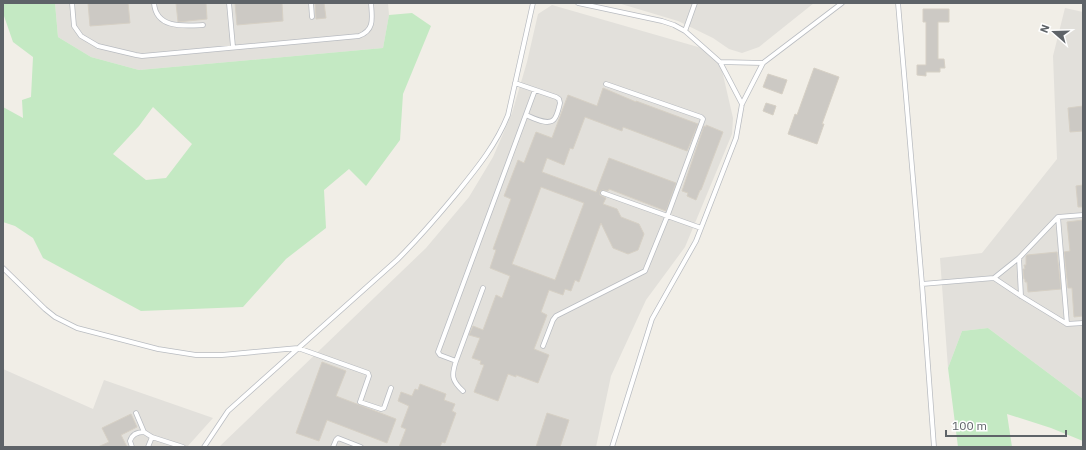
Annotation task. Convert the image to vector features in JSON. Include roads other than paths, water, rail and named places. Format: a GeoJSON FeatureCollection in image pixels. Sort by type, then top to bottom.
{"type":"FeatureCollection","features":[{"type":"Feature","properties":{"kind":"lane"},"geometry":{"type":"LineString","coordinates":[[72,3],[73,20],[77,31],[86,40],[98,46],[142,56],[359,36],[366,34],[371,25],[371,3]]}},
{"type":"Feature","properties":{"kind":"lane"},"geometry":{"type":"LineString","coordinates":[[154,3],[156,14],[170,24],[180,26],[203,25]]}},
{"type":"Feature","properties":{"kind":"lane"},"geometry":{"type":"LineString","coordinates":[[229,3],[233,47]]}},
{"type":"Feature","properties":{"kind":"lane"},"geometry":{"type":"LineString","coordinates":[[311,3],[312,17]]}},
{"type":"Feature","properties":{"kind":"lane"},"geometry":{"type":"LineString","coordinates":[[204,447],[228,411],[418,240],[484,160],[494,144],[508,115],[533,3]]}},
{"type":"Feature","properties":{"kind":"lane"},"geometry":{"type":"LineString","coordinates":[[578,3],[662,21],[674,25],[685,32],[720,62],[742,104]]}},
{"type":"Feature","properties":{"kind":"lane"},"geometry":{"type":"LineString","coordinates":[[685,32],[695,3]]}},
{"type":"Feature","properties":{"kind":"lane"},"geometry":{"type":"LineString","coordinates":[[612,447],[652,319],[692,249],[736,138],[742,104],[763,63],[842,3]]}},
{"type":"Feature","properties":{"kind":"lane"},"geometry":{"type":"LineString","coordinates":[[898,3],[922,284],[934,447]]}},
{"type":"Feature","properties":{"kind":"lane"},"geometry":{"type":"LineString","coordinates":[[720,62],[763,63]]}},
{"type":"Feature","properties":{"kind":"lane"},"geometry":{"type":"LineString","coordinates":[[515,83],[559,99],[560,103],[555,119],[551,122],[545,122],[526,115]]}},
{"type":"Feature","properties":{"kind":"lane"},"geometry":{"type":"LineString","coordinates":[[543,346],[556,316],[645,271],[667,217],[703,119],[702,117],[606,84]]}},
{"type":"Feature","properties":{"kind":"lane"},"geometry":{"type":"LineString","coordinates":[[456,361],[440,355],[438,352],[535,90]]}},
{"type":"Feature","properties":{"kind":"lane"},"geometry":{"type":"LineString","coordinates":[[603,194],[701,228]]}},
{"type":"Feature","properties":{"kind":"lane"},"geometry":{"type":"LineString","coordinates":[[922,284],[994,278],[1019,258],[1058,217],[1083,215]]}},
{"type":"Feature","properties":{"kind":"lane"},"geometry":{"type":"LineString","coordinates":[[1058,217],[1067,324]]}},
{"type":"Feature","properties":{"kind":"lane"},"geometry":{"type":"LineString","coordinates":[[1019,258],[1021,296]]}},
{"type":"Feature","properties":{"kind":"lane"},"geometry":{"type":"LineString","coordinates":[[3,268],[45,309],[55,317],[77,328],[158,349],[196,355],[222,356],[298,348],[368,373],[369,376],[360,402],[362,404],[383,409],[391,388]]}},
{"type":"Feature","properties":{"kind":"lane"},"geometry":{"type":"LineString","coordinates":[[994,278],[1067,324],[1083,323]]}},
{"type":"Feature","properties":{"kind":"lane"},"geometry":{"type":"LineString","coordinates":[[463,391],[453,380],[456,361],[483,288]]}},
{"type":"Feature","properties":{"kind":"lane"},"geometry":{"type":"LineString","coordinates":[[136,413],[144,432]]}},
{"type":"Feature","properties":{"kind":"lane"},"geometry":{"type":"LineString","coordinates":[[132,447],[130,441],[132,436],[138,432],[144,432],[152,437],[182,447]]}},
{"type":"Feature","properties":{"kind":"lane"},"geometry":{"type":"LineString","coordinates":[[148,447],[152,437]]}},
{"type":"Feature","properties":{"kind":"lane"},"geometry":{"type":"LineString","coordinates":[[333,447],[338,438],[361,447]]}}]}
